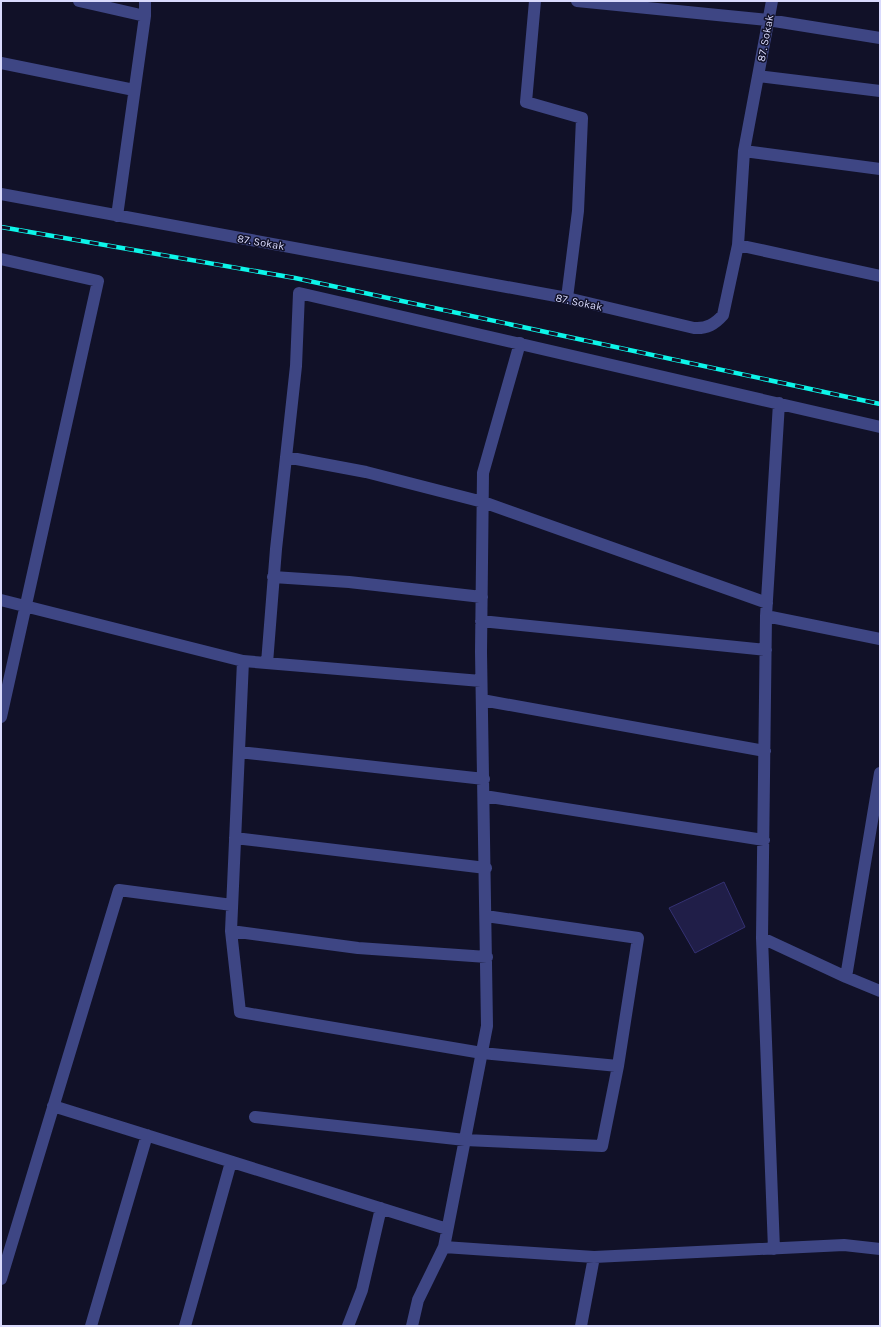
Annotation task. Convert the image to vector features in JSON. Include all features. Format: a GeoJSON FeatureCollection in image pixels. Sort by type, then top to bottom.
{"type":"FeatureCollection","features":[{"type":"Feature","properties":{"kind":"street"},"geometry":{"type":"LineString","coordinates":[[79,1],[145,16]]}},
{"type":"Feature","properties":{"kind":"street"},"geometry":{"type":"LineString","coordinates":[[117,216],[145,16],[145,1]]}},
{"type":"Feature","properties":{"kind":"street"},"geometry":{"type":"LineString","coordinates":[[535,1],[526,102],[582,118],[578,211],[567,298]]}},
{"type":"Feature","properties":{"kind":"street"},"geometry":{"type":"LineString","coordinates":[[577,1],[768,20],[880,38]]}},
{"type":"Feature","properties":{"kind":"street","name":"87. Sokak"},"geometry":{"type":"LineString","coordinates":[[1,194],[567,298],[701,329],[717,322],[723,315],[738,245],[744,151],[772,1]]}},
{"type":"Feature","properties":{"kind":"street"},"geometry":{"type":"LineString","coordinates":[[1,63],[134,90]]}},
{"type":"Feature","properties":{"kind":"street"},"geometry":{"type":"LineString","coordinates":[[758,76],[880,91]]}},
{"type":"Feature","properties":{"kind":"street"},"geometry":{"type":"LineString","coordinates":[[744,151],[880,169]]}},
{"type":"Feature","properties":{"kind":"street"},"geometry":{"type":"LineString","coordinates":[[738,245],[880,276]]}},
{"type":"Feature","properties":{"kind":"street"},"geometry":{"type":"LineString","coordinates":[[1,259],[98,281],[1,717]]}},
{"type":"Feature","properties":{"kind":"street"},"geometry":{"type":"LineString","coordinates":[[267,663],[274,577],[296,366],[299,293],[880,427]]}},
{"type":"Feature","properties":{"kind":"street"},"geometry":{"type":"LineString","coordinates":[[412,1326],[418,1300],[444,1246],[487,1026],[486,868],[481,682],[483,473],[520,343]]}},
{"type":"Feature","properties":{"kind":"street"},"geometry":{"type":"LineString","coordinates":[[774,1249],[762,938],[766,616],[779,403]]}},
{"type":"Feature","properties":{"kind":"street"},"geometry":{"type":"LineString","coordinates":[[286,457],[366,472],[483,502],[767,603]]}},
{"type":"Feature","properties":{"kind":"street"},"geometry":{"type":"LineString","coordinates":[[274,577],[349,582],[482,597]]}},
{"type":"Feature","properties":{"kind":"street"},"geometry":{"type":"LineString","coordinates":[[1,600],[243,661],[481,682]]}},
{"type":"Feature","properties":{"kind":"street"},"geometry":{"type":"LineString","coordinates":[[766,616],[880,639]]}},
{"type":"Feature","properties":{"kind":"street"},"geometry":{"type":"LineString","coordinates":[[481,621],[766,650]]}},
{"type":"Feature","properties":{"kind":"street"},"geometry":{"type":"LineString","coordinates":[[243,661],[231,931],[240,1012],[482,1052],[618,1066]]}},
{"type":"Feature","properties":{"kind":"street"},"geometry":{"type":"LineString","coordinates":[[482,700],[764,751]]}},
{"type":"Feature","properties":{"kind":"street"},"geometry":{"type":"LineString","coordinates":[[239,752],[484,779]]}},
{"type":"Feature","properties":{"kind":"street"},"geometry":{"type":"LineString","coordinates":[[846,977],[880,773]]}},
{"type":"Feature","properties":{"kind":"street"},"geometry":{"type":"LineString","coordinates":[[484,796],[764,840]]}},
{"type":"Feature","properties":{"kind":"street"},"geometry":{"type":"LineString","coordinates":[[235,838],[486,868]]}},
{"type":"Feature","properties":{"kind":"street"},"geometry":{"type":"LineString","coordinates":[[1,1279],[119,890],[232,905]]}},
{"type":"Feature","properties":{"kind":"street"},"geometry":{"type":"LineString","coordinates":[[255,1117],[465,1140],[602,1146],[618,1066],[638,938],[486,916]]}},
{"type":"Feature","properties":{"kind":"street"},"geometry":{"type":"LineString","coordinates":[[231,931],[358,948],[487,957]]}},
{"type":"Feature","properties":{"kind":"street"},"geometry":{"type":"LineString","coordinates":[[762,938],[880,991]]}},
{"type":"Feature","properties":{"kind":"street"},"geometry":{"type":"LineString","coordinates":[[53,1106],[447,1229]]}},
{"type":"Feature","properties":{"kind":"street"},"geometry":{"type":"LineString","coordinates":[[91,1326],[146,1135]]}},
{"type":"Feature","properties":{"kind":"street"},"geometry":{"type":"LineString","coordinates":[[185,1326],[231,1162]]}},
{"type":"Feature","properties":{"kind":"street"},"geometry":{"type":"LineString","coordinates":[[348,1326],[362,1290],[381,1208]]}},
{"type":"Feature","properties":{"kind":"street"},"geometry":{"type":"LineString","coordinates":[[444,1246],[594,1257],[844,1246],[880,1249]]}},
{"type":"Feature","properties":{"kind":"street"},"geometry":{"type":"LineString","coordinates":[[581,1326],[594,1257]]}},
{"type":"Feature","properties":{"kind":"building"},"geometry":{"type":"Polygon","coordinates":[[[724,882],[745,927],[695,953],[669,908],[724,882]]]}},
{"type":"Feature","properties":{"kind":"railway"},"geometry":{"type":"LineString","coordinates":[[1,227],[295,278],[880,404]]}}]}
